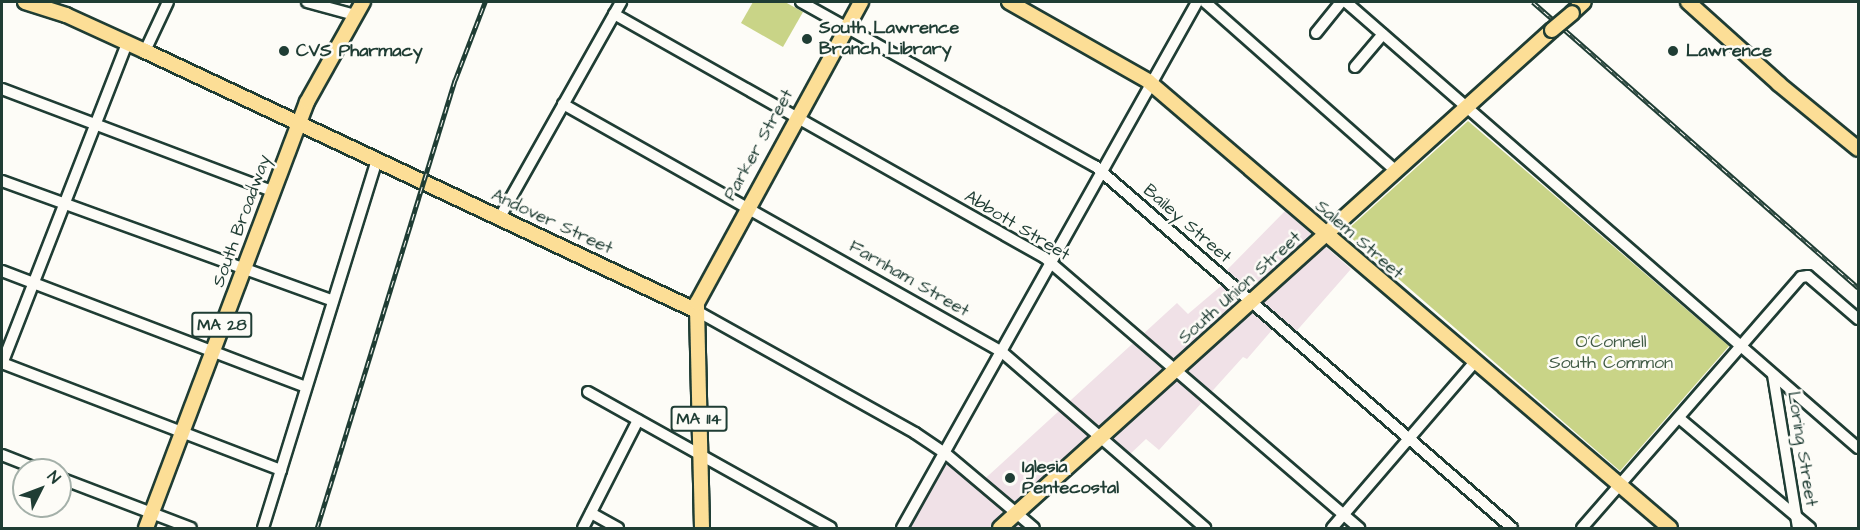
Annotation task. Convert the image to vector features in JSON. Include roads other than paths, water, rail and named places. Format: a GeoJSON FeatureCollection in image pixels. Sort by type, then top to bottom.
{"type":"FeatureCollection","features":[{"type":"Feature","properties":{"kind":"main road","name":"Andover Street"},"geometry":{"type":"LineString","coordinates":[[25,2],[127,42],[695,310]]}},
{"type":"Feature","properties":{"kind":"main road","name":"South Broadway"},"geometry":{"type":"LineString","coordinates":[[146,528],[298,122],[363,2]]}},
{"type":"Feature","properties":{"kind":"main road","name":"Parker Street"},"geometry":{"type":"LineString","coordinates":[[695,310],[746,207],[861,2]]}},
{"type":"Feature","properties":{"kind":"main road","name":"Salem Street"},"geometry":{"type":"LineString","coordinates":[[1009,2],[1151,84],[1618,488],[1628,491],[1670,528]]}},
{"type":"Feature","properties":{"kind":"main road","name":"South Union Street"},"geometry":{"type":"LineString","coordinates":[[1000,528],[1098,436],[1253,302],[1584,2]]}},
{"type":"Feature","properties":{"kind":"main road"},"geometry":{"type":"LineString","coordinates":[[1688,2],[1779,84],[1858,149]]}},
{"type":"Feature","properties":{"kind":"main road","name":"MA 114"},"geometry":{"type":"LineString","coordinates":[[695,310],[702,528]]}},
{"type":"Feature","properties":{"kind":"street"},"geometry":{"type":"LineString","coordinates":[[145,51],[168,2]]}},
{"type":"Feature","properties":{"kind":"street"},"geometry":{"type":"LineString","coordinates":[[307,2],[355,15]]}},
{"type":"Feature","properties":{"kind":"street"},"geometry":{"type":"LineString","coordinates":[[501,218],[621,2]]}},
{"type":"Feature","properties":{"kind":"street","name":"Bailey Street"},"geometry":{"type":"LineString","coordinates":[[801,2],[1102,173],[1512,528]]}},
{"type":"Feature","properties":{"kind":"street"},"geometry":{"type":"LineString","coordinates":[[902,528],[1197,2]]}},
{"type":"Feature","properties":{"kind":"street"},"geometry":{"type":"LineString","coordinates":[[1205,2],[1396,171]]}},
{"type":"Feature","properties":{"kind":"street"},"geometry":{"type":"LineString","coordinates":[[1316,33],[1344,2],[1858,448]]}},
{"type":"Feature","properties":{"kind":"street","name":"Abbott Street"},"geometry":{"type":"LineString","coordinates":[[614,14],[1050,262],[1359,528]]}},
{"type":"Feature","properties":{"kind":"street"},"geometry":{"type":"LineString","coordinates":[[1355,67],[1383,34]]}},
{"type":"Feature","properties":{"kind":"street"},"geometry":{"type":"LineString","coordinates":[[127,42],[93,123],[2,363],[281,470]]}},
{"type":"Feature","properties":{"kind":"street"},"geometry":{"type":"LineString","coordinates":[[2,89],[272,191]]}},
{"type":"Feature","properties":{"kind":"street","name":"Farnham Street"},"geometry":{"type":"LineString","coordinates":[[564,104],[1002,352],[1205,528]]}},
{"type":"Feature","properties":{"kind":"street"},"geometry":{"type":"LineString","coordinates":[[263,528],[377,159]]}},
{"type":"Feature","properties":{"kind":"street"},"geometry":{"type":"LineString","coordinates":[[2,181],[333,300]]}},
{"type":"Feature","properties":{"kind":"street"},"geometry":{"type":"LineString","coordinates":[[2,271],[306,387]]}},
{"type":"Feature","properties":{"kind":"street"},"geometry":{"type":"LineString","coordinates":[[1582,528],[1801,277],[1808,276],[1858,319]]}},
{"type":"Feature","properties":{"kind":"street","name":"Andover Street"},"geometry":{"type":"LineString","coordinates":[[695,310],[945,453],[1034,528]]}},
{"type":"Feature","properties":{"kind":"street"},"geometry":{"type":"LineString","coordinates":[[1332,528],[1474,363]]}},
{"type":"Feature","properties":{"kind":"street","name":"Loring Street"},"geometry":{"type":"LineString","coordinates":[[1773,375],[1798,528]]}},
{"type":"Feature","properties":{"kind":"street"},"geometry":{"type":"LineString","coordinates":[[588,392],[831,528]]}},
{"type":"Feature","properties":{"kind":"street"},"geometry":{"type":"LineString","coordinates":[[1679,418],[1810,528]]}},
{"type":"Feature","properties":{"kind":"street"},"geometry":{"type":"LineString","coordinates":[[583,528],[638,420]]}},
{"type":"Feature","properties":{"kind":"street"},"geometry":{"type":"LineString","coordinates":[[72,483],[191,528]]}},
{"type":"Feature","properties":{"kind":"street"},"geometry":{"type":"LineString","coordinates":[[591,513],[618,528]]}},
{"type":"Feature","properties":{"kind":"railway"},"geometry":{"type":"LineString","coordinates":[[317,528],[455,80],[485,2]]}},
{"type":"Feature","properties":{"kind":"railway"},"geometry":{"type":"LineString","coordinates":[[1533,2],[1858,288]]}},
{"type":"Feature","properties":{"kind":"place","name":"South Lawrence Branch Library"},"geometry":{"type":"Point","coordinates":[807,39]}},
{"type":"Feature","properties":{"kind":"place","name":"CVS Pharmacy"},"geometry":{"type":"Point","coordinates":[284,51]}},
{"type":"Feature","properties":{"kind":"place","name":"Lawrence"},"geometry":{"type":"Point","coordinates":[1673,51]}},
{"type":"Feature","properties":{"kind":"place","name":"Iglesia Pentecostal"},"geometry":{"type":"Point","coordinates":[1010,478]}},
{"type":"Feature","properties":{"kind":"park label","name":"O'Connell South Common"},"geometry":{"type":"Point","coordinates":[1611,353]}}]}
